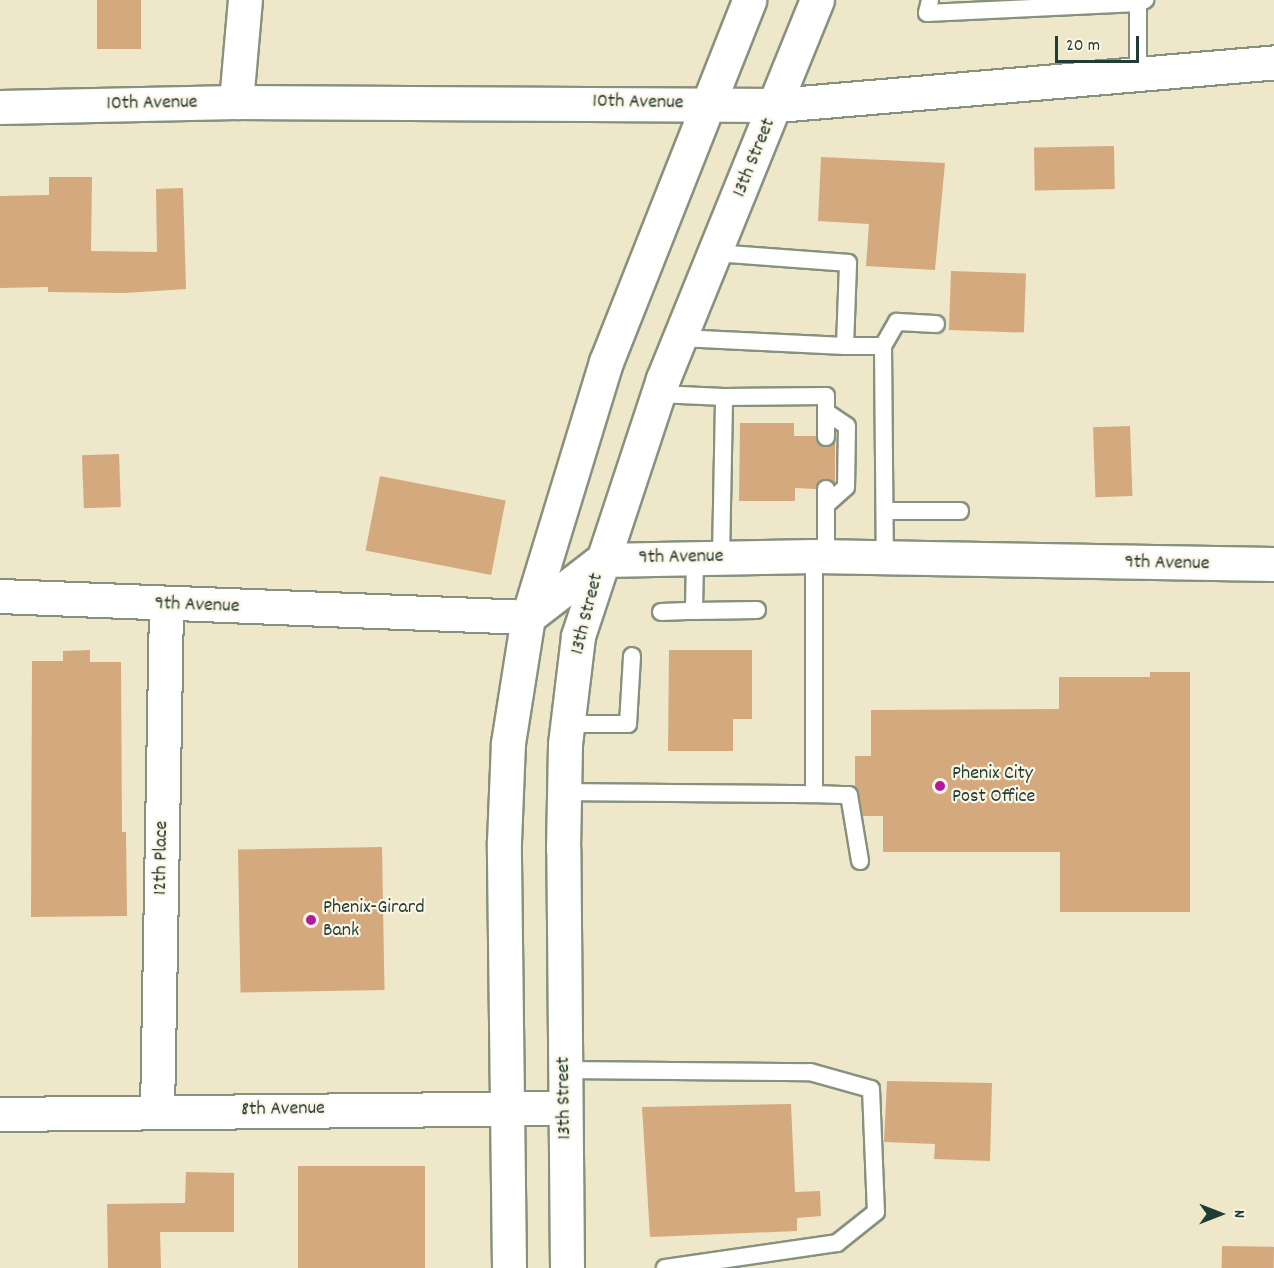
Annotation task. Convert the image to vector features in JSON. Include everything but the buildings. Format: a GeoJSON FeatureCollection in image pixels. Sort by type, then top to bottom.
{"type":"FeatureCollection","features":[{"type":"Feature","properties":{"kind":"street"},"geometry":{"type":"LineString","coordinates":[[236,102],[245,0]]}},
{"type":"Feature","properties":{"kind":"street"},"geometry":{"type":"LineString","coordinates":[[509,1268],[505,1108],[504,842],[508,743],[528,617],[606,362],[749,0]]}},
{"type":"Feature","properties":{"kind":"street","name":"13th Street"},"geometry":{"type":"LineString","coordinates":[[567,1268],[564,792],[568,724],[578,636],[658,394],[818,0]]}},
{"type":"Feature","properties":{"kind":"street","name":"10th Avenue"},"geometry":{"type":"LineString","coordinates":[[0,107],[236,102],[777,105],[1274,62]]}},
{"type":"Feature","properties":{"kind":"street","name":"9th Avenue"},"geometry":{"type":"LineString","coordinates":[[602,560],[820,557],[1274,564]]}},
{"type":"Feature","properties":{"kind":"street"},"geometry":{"type":"LineString","coordinates":[[528,617],[602,560]]}},
{"type":"Feature","properties":{"kind":"street","name":"9th Avenue"},"geometry":{"type":"LineString","coordinates":[[0,596],[166,605],[528,617]]}},
{"type":"Feature","properties":{"kind":"street","name":"12th Place"},"geometry":{"type":"LineString","coordinates":[[157,1112],[166,605]]}},
{"type":"Feature","properties":{"kind":"street","name":"8th Avenue"},"geometry":{"type":"LineString","coordinates":[[0,1114],[565,1108]]}},
{"type":"Feature","properties":{"kind":"lane"},"geometry":{"type":"LineString","coordinates":[[930,0],[927,13],[1140,1],[1138,75]]}},
{"type":"Feature","properties":{"kind":"lane"},"geometry":{"type":"LineString","coordinates":[[716,253],[848,263],[845,346]]}},
{"type":"Feature","properties":{"kind":"lane"},"geometry":{"type":"LineString","coordinates":[[885,558],[884,346],[897,322],[936,324]]}},
{"type":"Feature","properties":{"kind":"lane"},"geometry":{"type":"LineString","coordinates":[[680,338],[884,346]]}},
{"type":"Feature","properties":{"kind":"lane"},"geometry":{"type":"LineString","coordinates":[[658,394],[724,397],[826,396],[826,436]]}},
{"type":"Feature","properties":{"kind":"lane"},"geometry":{"type":"LineString","coordinates":[[694,610],[708,558],[724,397]]}},
{"type":"Feature","properties":{"kind":"lane"},"geometry":{"type":"LineString","coordinates":[[814,794],[820,557],[826,497],[846,487],[847,426],[826,412]]}},
{"type":"Feature","properties":{"kind":"lane"},"geometry":{"type":"LineString","coordinates":[[885,511],[960,511]]}},
{"type":"Feature","properties":{"kind":"lane"},"geometry":{"type":"LineString","coordinates":[[660,612],[757,610]]}},
{"type":"Feature","properties":{"kind":"lane"},"geometry":{"type":"LineString","coordinates":[[568,724],[628,724],[632,656]]}},
{"type":"Feature","properties":{"kind":"lane"},"geometry":{"type":"LineString","coordinates":[[564,792],[849,795],[860,861]]}},
{"type":"Feature","properties":{"kind":"lane"},"geometry":{"type":"LineString","coordinates":[[564,1070],[810,1072],[871,1089],[876,1212],[837,1243],[665,1268]]}},
{"type":"Feature","properties":{"kind":"place","name":"Phenix City Post Office"},"geometry":{"type":"Point","coordinates":[940,786]}},
{"type":"Feature","properties":{"kind":"place","name":"Phenix-Girard Bank"},"geometry":{"type":"Point","coordinates":[311,920]}}]}
